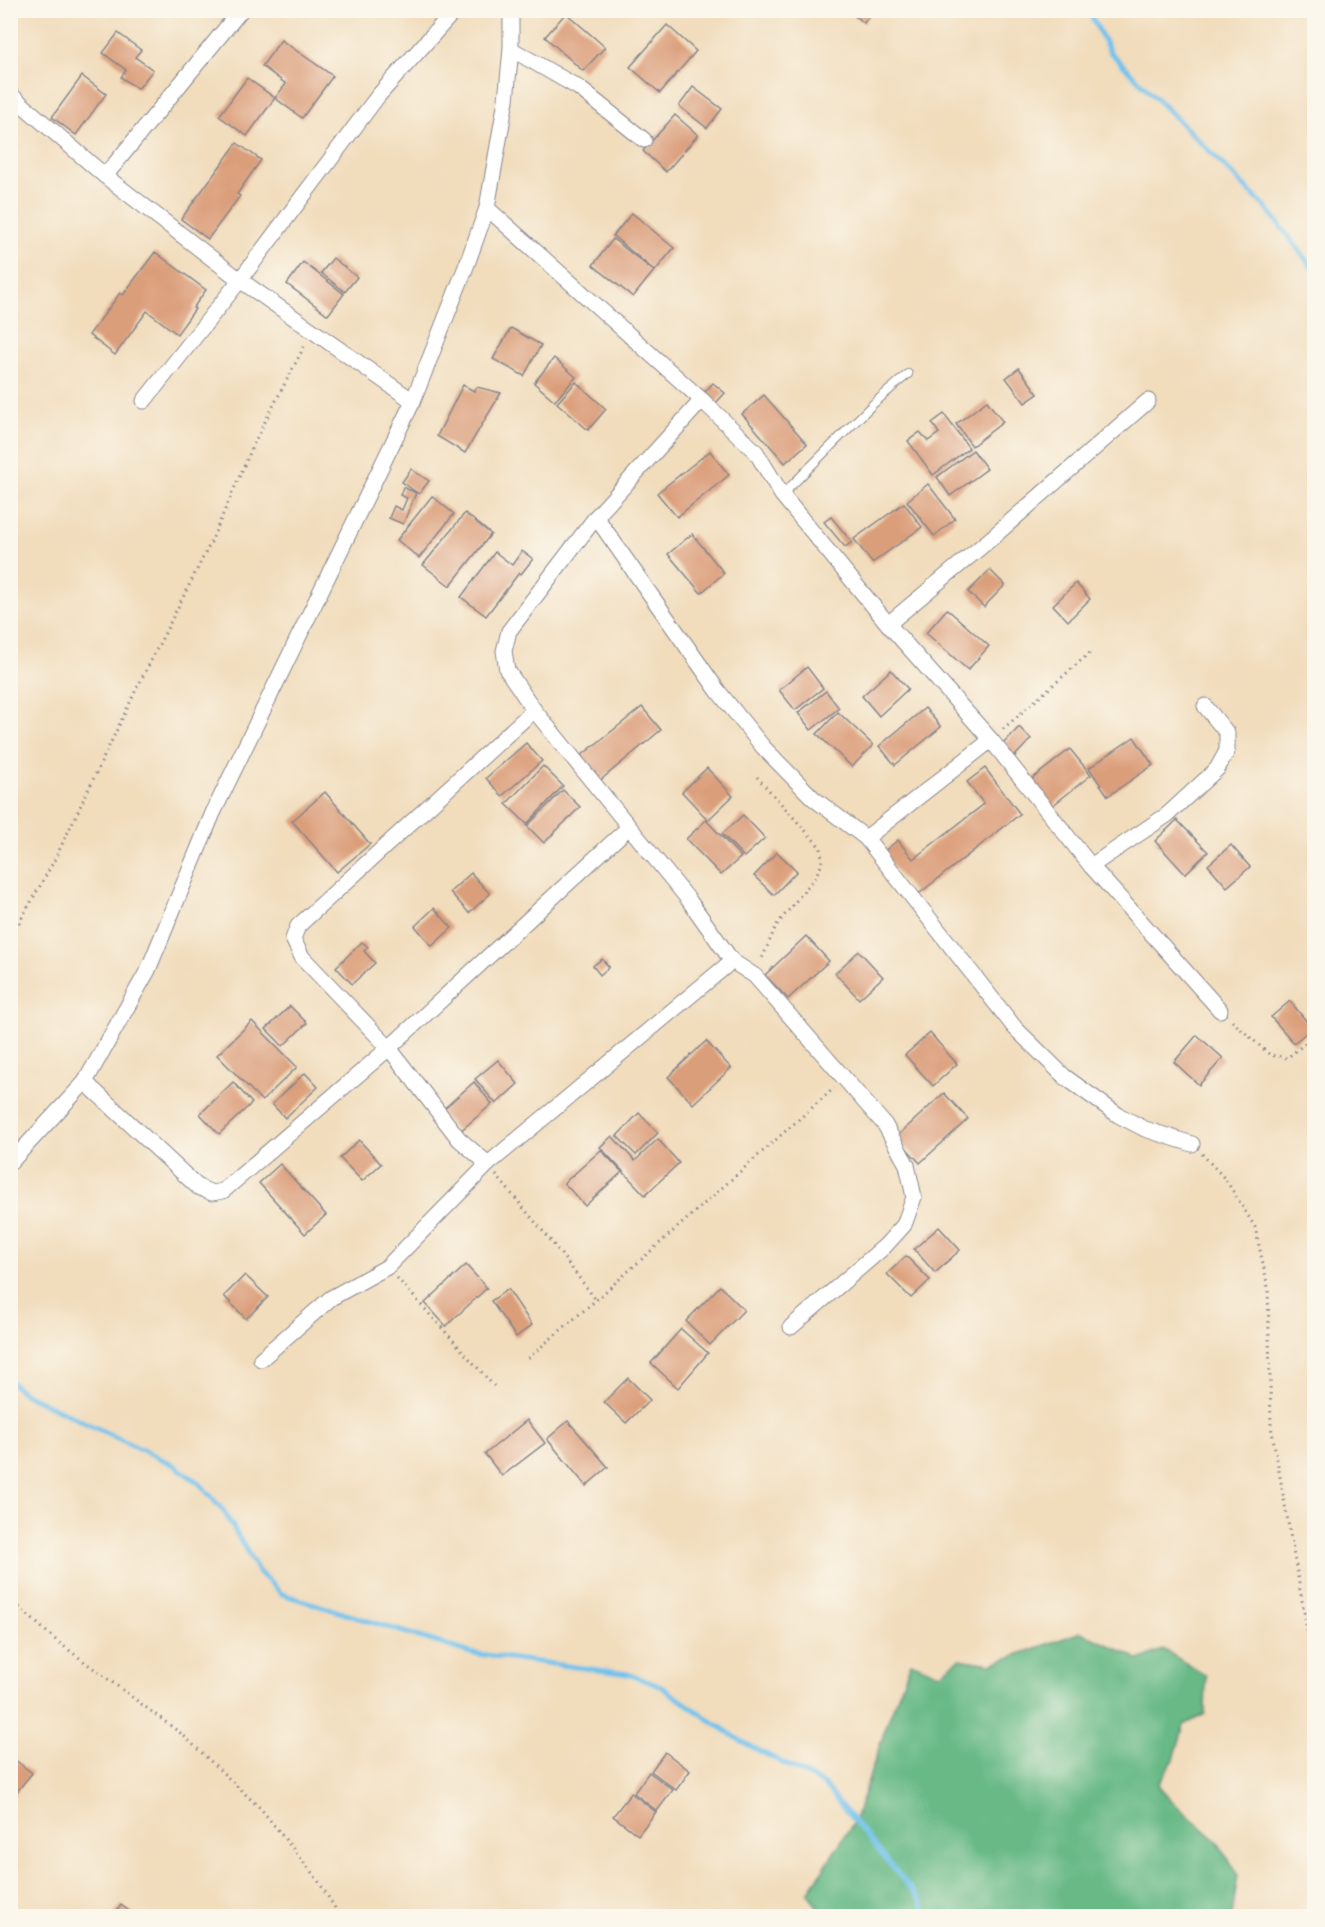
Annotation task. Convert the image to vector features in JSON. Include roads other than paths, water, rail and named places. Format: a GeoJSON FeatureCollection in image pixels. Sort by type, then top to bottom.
{"type":"FeatureCollection","features":[{"type":"Feature","properties":{"kind":"street"},"geometry":{"type":"LineString","coordinates":[[105,176],[241,10]]}},
{"type":"Feature","properties":{"kind":"street"},"geometry":{"type":"LineString","coordinates":[[144,401],[240,279],[378,96],[455,10]]}},
{"type":"Feature","properties":{"kind":"street"},"geometry":{"type":"LineString","coordinates":[[10,1163],[85,1082],[148,970],[213,813],[413,401],[487,208],[506,100],[511,49],[511,10]]}},
{"type":"Feature","properties":{"kind":"street"},"geometry":{"type":"LineString","coordinates":[[511,49],[579,88],[644,140]]}},
{"type":"Feature","properties":{"kind":"street"},"geometry":{"type":"LineString","coordinates":[[10,94],[105,176],[240,279],[413,401]]}},
{"type":"Feature","properties":{"kind":"street"},"geometry":{"type":"LineString","coordinates":[[487,208],[702,400],[756,452],[782,495],[888,624],[991,740],[1091,866],[1220,1010]]}},
{"type":"Feature","properties":{"kind":"street"},"geometry":{"type":"LineString","coordinates":[[702,400],[596,517],[509,631],[504,651],[507,670],[534,710],[688,899],[732,961],[755,976],[885,1125],[907,1165],[914,1197],[904,1225],[885,1246],[791,1327]]}},
{"type":"Feature","properties":{"kind":"street"},"geometry":{"type":"LineString","coordinates":[[888,624],[994,536],[1148,401]]}},
{"type":"Feature","properties":{"kind":"street"},"geometry":{"type":"LineString","coordinates":[[596,517],[718,691],[763,747],[813,798],[866,838],[1015,1028],[1065,1077],[1118,1115],[1145,1129],[1192,1144]]}},
{"type":"Feature","properties":{"kind":"street"},"geometry":{"type":"LineString","coordinates":[[1091,866],[1167,815],[1217,769],[1227,751],[1227,733],[1205,706]]}},
{"type":"Feature","properties":{"kind":"street"},"geometry":{"type":"LineString","coordinates":[[488,1164],[459,1138],[389,1048],[302,957],[293,939],[298,926],[534,710]]}},
{"type":"Feature","properties":{"kind":"street"},"geometry":{"type":"LineString","coordinates":[[866,838],[991,740]]}},
{"type":"Feature","properties":{"kind":"street"},"geometry":{"type":"LineString","coordinates":[[85,1082],[198,1187],[212,1193],[223,1191],[389,1048],[628,828]]}},
{"type":"Feature","properties":{"kind":"street"},"geometry":{"type":"LineString","coordinates":[[261,1359],[331,1298],[387,1267],[488,1164],[732,961]]}},
{"type":"Feature","properties":{"kind":"lane"},"geometry":{"type":"LineString","coordinates":[[782,495],[873,404],[908,374]]}},
{"type":"Feature","properties":{"kind":"waterway"},"geometry":{"type":"LineString","coordinates":[[1088,10],[1110,52],[1269,211],[1314,270]]}},
{"type":"Feature","properties":{"kind":"waterway"},"geometry":{"type":"LineString","coordinates":[[10,1381],[23,1393],[174,1465],[200,1484],[225,1513],[258,1571],[282,1594],[471,1653],[628,1674],[660,1686],[741,1741],[823,1784],[921,1901],[927,1916]]}}]}
